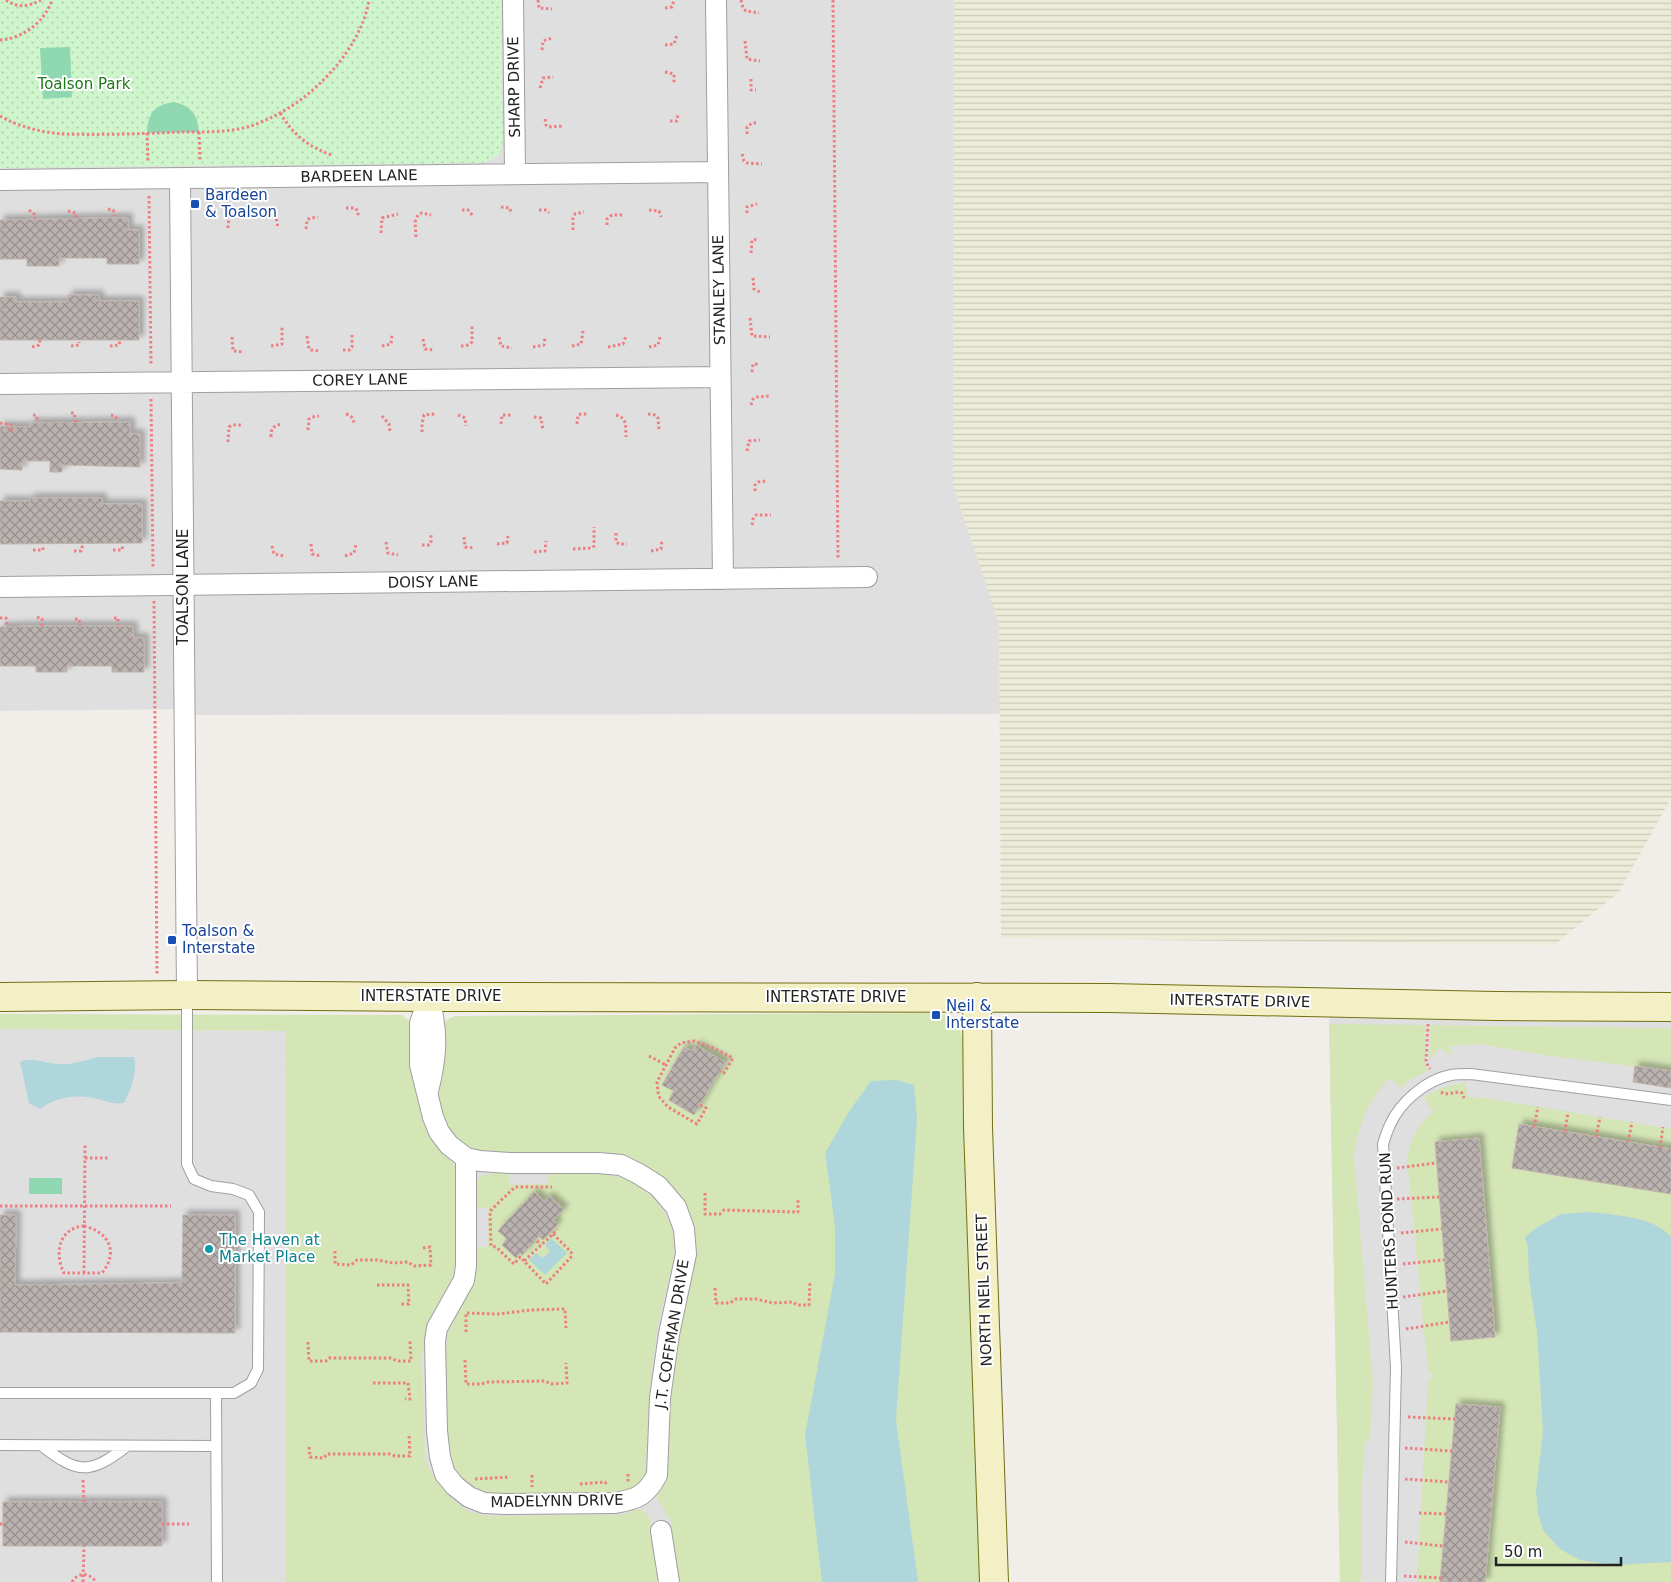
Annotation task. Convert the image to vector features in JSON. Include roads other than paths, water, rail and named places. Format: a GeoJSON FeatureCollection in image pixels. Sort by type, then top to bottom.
{"type":"FeatureCollection","features":[{"type":"Feature","properties":{"kind":"main road","name":"INTERSTATE DRIVE"},"geometry":{"type":"LineString","coordinates":[[0,997],[187,994],[429,997],[977,997],[1495,1006],[1671,1007]]}},
{"type":"Feature","properties":{"kind":"main road","name":"NORTH NEIL STREET"},"geometry":{"type":"LineString","coordinates":[[977,997],[978,1126],[994,1582]]}},
{"type":"Feature","properties":{"kind":"street","name":"SHARP DRIVE"},"geometry":{"type":"LineString","coordinates":[[513,0],[515,173]]}},
{"type":"Feature","properties":{"kind":"street","name":"STANLEY LANE"},"geometry":{"type":"LineString","coordinates":[[716,0],[723,579]]}},
{"type":"Feature","properties":{"kind":"street","name":"BARDEEN LANE"},"geometry":{"type":"LineString","coordinates":[[0,180],[718,172]]}},
{"type":"Feature","properties":{"kind":"street","name":"TOALSON LANE"},"geometry":{"type":"LineString","coordinates":[[180,179],[187,994]]}},
{"type":"Feature","properties":{"kind":"street","name":"COREY LANE"},"geometry":{"type":"LineString","coordinates":[[0,384],[720,377]]}},
{"type":"Feature","properties":{"kind":"street","name":"DOISY LANE"},"geometry":{"type":"LineString","coordinates":[[0,587],[867,577]]}},
{"type":"Feature","properties":{"kind":"street"},"geometry":{"type":"LineString","coordinates":[[429,997],[436,1023],[435,1065],[428,1091],[433,1116],[439,1132],[449,1145],[466,1158]]}},
{"type":"Feature","properties":{"kind":"street","name":"J.T. COFFMAN DRIVE"},"geometry":{"type":"LineString","coordinates":[[466,1158],[509,1163],[621,1166],[639,1174],[658,1186],[676,1207],[684,1229],[686,1254],[670,1334],[660,1398],[657,1475],[651,1486],[643,1494]]}},
{"type":"Feature","properties":{"kind":"street","name":"MADELYNN DRIVE"},"geometry":{"type":"LineString","coordinates":[[466,1158],[466,1266],[464,1280],[437,1328],[434,1340],[437,1431],[440,1457],[445,1474],[455,1486],[469,1497],[484,1502],[505,1504],[615,1502],[630,1500],[643,1494]]}},
{"type":"Feature","properties":{"kind":"street"},"geometry":{"type":"LineString","coordinates":[[661,1531],[669,1582]]}},
{"type":"Feature","properties":{"kind":"lane"},"geometry":{"type":"LineString","coordinates":[[0,1393],[234,1393],[251,1383],[258,1369],[259,1212],[249,1196],[233,1188],[212,1186],[194,1178],[187,1164],[187,994]]}},
{"type":"Feature","properties":{"kind":"lane","name":"HUNTERS POND RUN"},"geometry":{"type":"LineString","coordinates":[[1391,1578],[1396,1416],[1395,1330],[1383,1144],[1390,1125],[1399,1110],[1413,1095],[1435,1080],[1452,1075],[1471,1074],[1671,1100]]}},
{"type":"Feature","properties":{"kind":"lane"},"geometry":{"type":"LineString","coordinates":[[216,1393],[217,1582]]}},
{"type":"Feature","properties":{"kind":"lane"},"geometry":{"type":"LineString","coordinates":[[0,1445],[216,1446]]}},
{"type":"Feature","properties":{"kind":"lane"},"geometry":{"type":"LineString","coordinates":[[42,1446],[62,1461],[84,1468],[106,1461],[127,1446]]}},
{"type":"Feature","properties":{"kind":"water"},"geometry":{"type":"Polygon","coordinates":[[[98,1057],[134,1057],[134,1075],[124,1103],[112,1103],[79,1096],[52,1102],[40,1109],[29,1103],[20,1062],[34,1060],[64,1064],[98,1057]]]}},
{"type":"Feature","properties":{"kind":"water"},"geometry":{"type":"Polygon","coordinates":[[[897,1080],[914,1085],[917,1119],[896,1420],[918,1582],[822,1582],[805,1435],[835,1274],[835,1226],[825,1153],[850,1110],[871,1081],[897,1080]]]}},
{"type":"Feature","properties":{"kind":"water"},"geometry":{"type":"Polygon","coordinates":[[[1588,1212],[1644,1221],[1664,1230],[1671,1237],[1671,1562],[1614,1565],[1580,1560],[1560,1549],[1543,1530],[1538,1514],[1536,1491],[1543,1433],[1537,1332],[1529,1279],[1528,1248],[1525,1237],[1536,1228],[1561,1214],[1588,1212]]]}},
{"type":"Feature","properties":{"kind":"water"},"geometry":{"type":"Polygon","coordinates":[[[551,1238],[567,1253],[545,1275],[529,1260],[536,1253],[543,1258],[550,1251],[545,1245],[551,1238]]]}},
{"type":"Feature","properties":{"kind":"place","name":"Bardeen & Toalson"},"geometry":{"type":"Point","coordinates":[195,204]}},
{"type":"Feature","properties":{"kind":"place","name":"Toalson & Interstate"},"geometry":{"type":"Point","coordinates":[172,940]}},
{"type":"Feature","properties":{"kind":"place","name":"Neil & Interstate"},"geometry":{"type":"Point","coordinates":[936,1015]}},
{"type":"Feature","properties":{"kind":"place","name":"The Haven at Market Place"},"geometry":{"type":"Point","coordinates":[209,1249]}},
{"type":"Feature","properties":{"kind":"park label","name":"Toalson Park"},"geometry":{"type":"Point","coordinates":[84,84]}}]}
